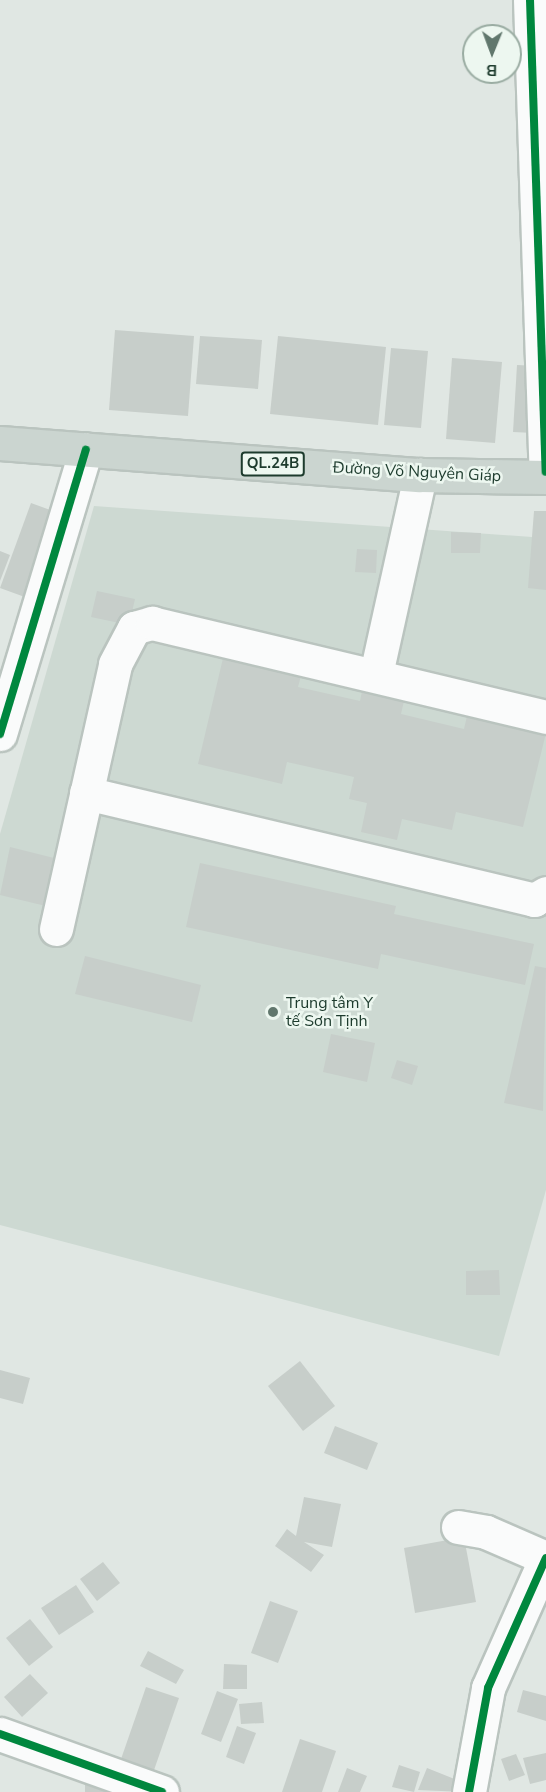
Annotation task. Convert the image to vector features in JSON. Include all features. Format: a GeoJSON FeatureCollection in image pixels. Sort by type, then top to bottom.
{"type":"FeatureCollection","features":[{"type":"Feature","properties":{"kind":"main road","name":"Đường Võ Nguyên Giáp"},"geometry":{"type":"LineString","coordinates":[[0,443],[420,475],[546,477]]}},
{"type":"Feature","properties":{"kind":"street"},"geometry":{"type":"LineString","coordinates":[[530,0],[546,472]]}},
{"type":"Feature","properties":{"kind":"street"},"geometry":{"type":"LineString","coordinates":[[0,734],[86,450]]}},
{"type":"Feature","properties":{"kind":"street"},"geometry":{"type":"LineString","coordinates":[[376,674],[420,475]]}},
{"type":"Feature","properties":{"kind":"street"},"geometry":{"type":"LineString","coordinates":[[56,929],[115,664],[134,628],[152,623],[376,674],[546,717]]}},
{"type":"Feature","properties":{"kind":"street"},"geometry":{"type":"LineString","coordinates":[[86,793],[534,900],[546,893]]}},
{"type":"Feature","properties":{"kind":"street"},"geometry":{"type":"LineString","coordinates":[[458,1527],[486,1532],[546,1558],[488,1688],[469,1792]]}},
{"type":"Feature","properties":{"kind":"street"},"geometry":{"type":"LineString","coordinates":[[0,1734],[162,1792]]}},
{"type":"Feature","properties":{"kind":"shaded area","name":"Trung tâm Y tế Sơn Tịnh"},"geometry":{"type":"Polygon","coordinates":[[[94,506],[546,538],[546,1190],[499,1356],[0,1225],[0,834],[94,506]]]}},
{"type":"Feature","properties":{"kind":"building"},"geometry":{"type":"Polygon","coordinates":[[[115,330],[194,336],[188,416],[109,410],[115,330]]]}},
{"type":"Feature","properties":{"kind":"building"},"geometry":{"type":"Polygon","coordinates":[[[200,336],[262,340],[258,389],[196,384],[200,336]]]}},
{"type":"Feature","properties":{"kind":"building"},"geometry":{"type":"Polygon","coordinates":[[[278,336],[386,347],[378,425],[270,414],[278,336]]]}},
{"type":"Feature","properties":{"kind":"building"},"geometry":{"type":"Polygon","coordinates":[[[391,348],[428,351],[421,428],[384,425],[391,348]]]}},
{"type":"Feature","properties":{"kind":"building"},"geometry":{"type":"Polygon","coordinates":[[[452,358],[502,362],[495,443],[446,439],[452,358]]]}},
{"type":"Feature","properties":{"kind":"building"},"geometry":{"type":"Polygon","coordinates":[[[517,365],[538,366],[534,433],[513,432],[517,365]]]}},
{"type":"Feature","properties":{"kind":"building"},"geometry":{"type":"Polygon","coordinates":[[[31,503],[64,515],[33,600],[0,588],[31,503]]]}},
{"type":"Feature","properties":{"kind":"building"},"geometry":{"type":"Polygon","coordinates":[[[534,511],[546,511],[546,590],[528,588],[534,511]]]}},
{"type":"Feature","properties":{"kind":"building"},"geometry":{"type":"Polygon","coordinates":[[[451,532],[481,533],[480,553],[451,553],[451,532]]]}},
{"type":"Feature","properties":{"kind":"building"},"geometry":{"type":"Polygon","coordinates":[[[357,549],[377,550],[376,573],[355,572],[357,549]]]}},
{"type":"Feature","properties":{"kind":"building"},"geometry":{"type":"Polygon","coordinates":[[[0,551],[10,555],[0,581],[0,551]]]}},
{"type":"Feature","properties":{"kind":"building"},"geometry":{"type":"Polygon","coordinates":[[[97,591],[135,599],[129,625],[91,617],[97,591]]]}},
{"type":"Feature","properties":{"kind":"building"},"geometry":{"type":"Polygon","coordinates":[[[224,654],[302,672],[298,687],[360,701],[362,691],[404,701],[401,714],[464,729],[468,712],[546,733],[523,827],[456,812],[452,830],[402,819],[397,840],[361,832],[367,803],[349,799],[354,777],[287,762],[282,784],[198,764],[224,654]]]}},
{"type":"Feature","properties":{"kind":"building"},"geometry":{"type":"Polygon","coordinates":[[[10,847],[62,860],[50,907],[0,895],[10,847]]]}},
{"type":"Feature","properties":{"kind":"building"},"geometry":{"type":"Polygon","coordinates":[[[200,863],[396,906],[394,914],[534,944],[525,985],[381,954],[378,969],[186,927],[200,863]]]}},
{"type":"Feature","properties":{"kind":"building"},"geometry":{"type":"Polygon","coordinates":[[[85,956],[201,985],[192,1022],[75,994],[85,956]]]}},
{"type":"Feature","properties":{"kind":"building"},"geometry":{"type":"Polygon","coordinates":[[[535,966],[546,968],[543,1111],[504,1103],[535,966]]]}},
{"type":"Feature","properties":{"kind":"building"},"geometry":{"type":"Polygon","coordinates":[[[331,1034],[375,1043],[367,1082],[323,1072],[331,1034]]]}},
{"type":"Feature","properties":{"kind":"building"},"geometry":{"type":"Polygon","coordinates":[[[397,1060],[418,1066],[412,1085],[391,1078],[397,1060]]]}},
{"type":"Feature","properties":{"kind":"building"},"geometry":{"type":"Polygon","coordinates":[[[499,1270],[500,1295],[466,1295],[466,1271],[499,1270]]]}},
{"type":"Feature","properties":{"kind":"building"},"geometry":{"type":"Polygon","coordinates":[[[300,1361],[335,1406],[303,1431],[268,1386],[300,1361]]]}},
{"type":"Feature","properties":{"kind":"building"},"geometry":{"type":"Polygon","coordinates":[[[0,1370],[30,1378],[23,1404],[0,1398],[0,1370]]]}},
{"type":"Feature","properties":{"kind":"building"},"geometry":{"type":"Polygon","coordinates":[[[335,1426],[378,1443],[367,1470],[324,1453],[335,1426]]]}},
{"type":"Feature","properties":{"kind":"building"},"geometry":{"type":"Polygon","coordinates":[[[304,1497],[341,1504],[332,1547],[304,1542],[324,1555],[311,1572],[275,1546],[287,1529],[296,1536],[304,1497]]]}},
{"type":"Feature","properties":{"kind":"building"},"geometry":{"type":"Polygon","coordinates":[[[464,1537],[476,1602],[415,1613],[404,1548],[464,1537]]]}},
{"type":"Feature","properties":{"kind":"building"},"geometry":{"type":"Polygon","coordinates":[[[103,1562],[120,1583],[97,1601],[80,1579],[103,1562]]]}},
{"type":"Feature","properties":{"kind":"building"},"geometry":{"type":"Polygon","coordinates":[[[76,1585],[94,1612],[59,1635],[41,1608],[76,1585]]]}},
{"type":"Feature","properties":{"kind":"building"},"geometry":{"type":"Polygon","coordinates":[[[270,1601],[298,1611],[278,1663],[251,1653],[270,1601]]]}},
{"type":"Feature","properties":{"kind":"building"},"geometry":{"type":"Polygon","coordinates":[[[30,1619],[53,1647],[29,1666],[6,1638],[30,1619]]]}},
{"type":"Feature","properties":{"kind":"building"},"geometry":{"type":"Polygon","coordinates":[[[148,1651],[184,1670],[176,1684],[140,1666],[148,1651]]]}},
{"type":"Feature","properties":{"kind":"building"},"geometry":{"type":"Polygon","coordinates":[[[224,1664],[247,1665],[247,1689],[223,1689],[224,1664]]]}},
{"type":"Feature","properties":{"kind":"building"},"geometry":{"type":"Polygon","coordinates":[[[30,1674],[48,1693],[22,1717],[4,1697],[30,1674]]]}},
{"type":"Feature","properties":{"kind":"building"},"geometry":{"type":"Polygon","coordinates":[[[146,1687],[179,1698],[153,1773],[120,1762],[146,1687]]]}},
{"type":"Feature","properties":{"kind":"building"},"geometry":{"type":"Polygon","coordinates":[[[523,1690],[546,1696],[546,1721],[517,1712],[523,1690]]]}},
{"type":"Feature","properties":{"kind":"building"},"geometry":{"type":"Polygon","coordinates":[[[217,1691],[238,1699],[221,1742],[201,1734],[217,1691]]]}},
{"type":"Feature","properties":{"kind":"building"},"geometry":{"type":"Polygon","coordinates":[[[262,1702],[264,1723],[241,1724],[239,1704],[262,1702]]]}},
{"type":"Feature","properties":{"kind":"building"},"geometry":{"type":"Polygon","coordinates":[[[237,1726],[256,1733],[244,1764],[226,1757],[237,1726]]]}},
{"type":"Feature","properties":{"kind":"building"},"geometry":{"type":"Polygon","coordinates":[[[300,1739],[336,1751],[322,1792],[282,1792],[300,1739]]]}},
{"type":"Feature","properties":{"kind":"building"},"geometry":{"type":"Polygon","coordinates":[[[546,1753],[546,1780],[530,1784],[523,1758],[546,1753]]]}},
{"type":"Feature","properties":{"kind":"building"},"geometry":{"type":"Polygon","coordinates":[[[516,1754],[525,1775],[509,1781],[501,1759],[516,1754]]]}},
{"type":"Feature","properties":{"kind":"building"},"geometry":{"type":"Polygon","coordinates":[[[399,1765],[420,1772],[414,1792],[392,1787],[399,1765]]]}},
{"type":"Feature","properties":{"kind":"building"},"geometry":{"type":"Polygon","coordinates":[[[347,1768],[367,1776],[360,1792],[338,1792],[347,1768]]]}},
{"type":"Feature","properties":{"kind":"building"},"geometry":{"type":"Polygon","coordinates":[[[427,1768],[467,1784],[464,1792],[418,1790],[427,1768]]]}},
{"type":"Feature","properties":{"kind":"building"},"geometry":{"type":"Polygon","coordinates":[[[85,1783],[105,1784],[104,1792],[85,1792],[85,1783]]]}},
{"type":"Feature","properties":{"kind":"cycle path"},"geometry":{"type":"LineString","coordinates":[[530,0],[546,472]]}},
{"type":"Feature","properties":{"kind":"cycle path"},"geometry":{"type":"LineString","coordinates":[[0,734],[86,450]]}},
{"type":"Feature","properties":{"kind":"cycle path"},"geometry":{"type":"LineString","coordinates":[[469,1792],[488,1688],[546,1558]]}},
{"type":"Feature","properties":{"kind":"cycle path"},"geometry":{"type":"LineString","coordinates":[[0,1734],[162,1792]]}},
{"type":"Feature","properties":{"kind":"place","name":"Trung tâm Y tế Sơn Tịnh"},"geometry":{"type":"Point","coordinates":[273,1012]}}]}
